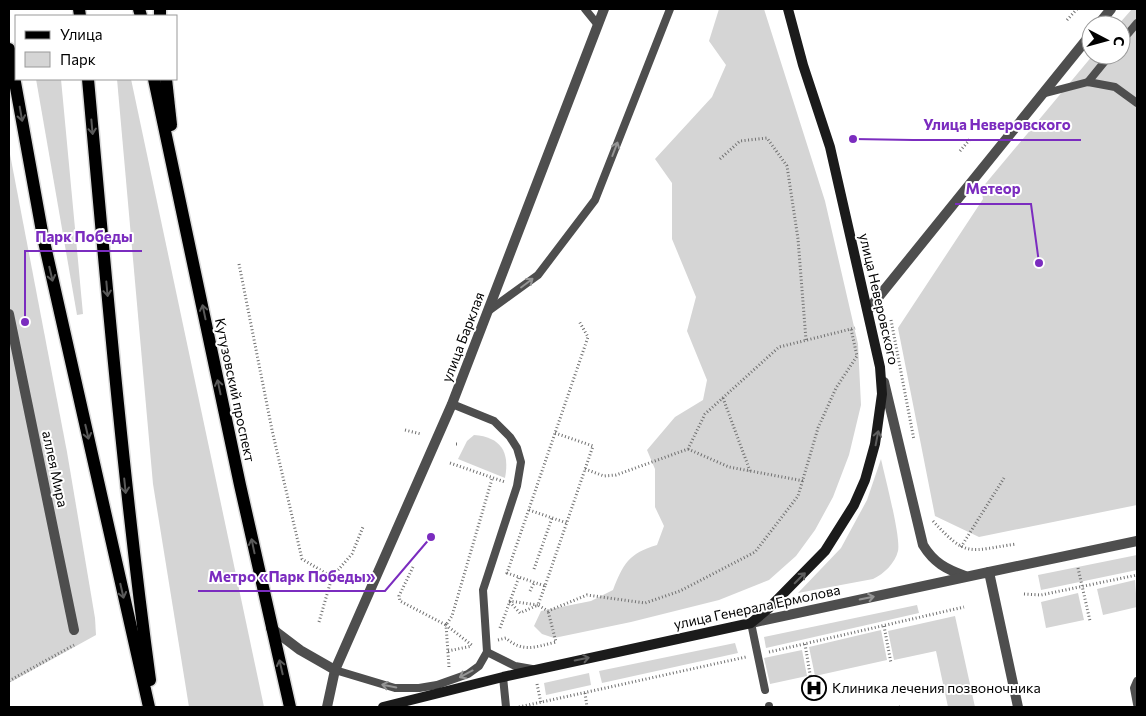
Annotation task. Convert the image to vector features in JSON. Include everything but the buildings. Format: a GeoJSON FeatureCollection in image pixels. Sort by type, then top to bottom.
{"type":"FeatureCollection","features":[{"type":"Feature","properties":{"kind":"main road","name":"улица Неверовского"},"geometry":{"type":"LineString","coordinates":[[788,9],[803,64],[830,147],[880,368]]}},
{"type":"Feature","properties":{"kind":"main road"},"geometry":{"type":"LineString","coordinates":[[9,49],[43,237],[149,707]]}},
{"type":"Feature","properties":{"kind":"main road"},"geometry":{"type":"LineString","coordinates":[[88,80],[124,476],[154,707]]}},
{"type":"Feature","properties":{"kind":"main road","name":"Кутузовский проспект"},"geometry":{"type":"LineString","coordinates":[[154,80],[271,628],[290,707]]}},
{"type":"Feature","properties":{"kind":"main road"},"geometry":{"type":"LineString","coordinates":[[166,80],[179,197]]}},
{"type":"Feature","properties":{"kind":"main road"},"geometry":{"type":"LineString","coordinates":[[751,623],[769,608],[825,551],[854,505],[865,480],[876,444],[882,394],[880,368]]}},
{"type":"Feature","properties":{"kind":"main road","name":"улица Генерала Ермолова"},"geometry":{"type":"LineString","coordinates":[[384,707],[503,676],[751,623]]}},
{"type":"Feature","properties":{"kind":"street","name":"улица Барклая"},"geometry":{"type":"LineString","coordinates":[[327,707],[335,670],[452,404],[604,9]]}},
{"type":"Feature","properties":{"kind":"street"},"geometry":{"type":"LineString","coordinates":[[868,310],[1081,46]]}},
{"type":"Feature","properties":{"kind":"street","name":"аллея Мира"},"geometry":{"type":"LineString","coordinates":[[9,314],[74,630]]}},
{"type":"Feature","properties":{"kind":"street","name":"улица Неверовского"},"geometry":{"type":"LineString","coordinates":[[880,368],[923,546],[931,558],[943,567],[964,576]]}},
{"type":"Feature","properties":{"kind":"street","name":"улица Генерала Ермолова"},"geometry":{"type":"LineString","coordinates":[[751,623],[964,576],[1137,541]]}},
{"type":"Feature","properties":{"kind":"street"},"geometry":{"type":"LineString","coordinates":[[989,572],[1018,707]]}},
{"type":"Feature","properties":{"kind":"street"},"geometry":{"type":"LineString","coordinates":[[271,628],[300,650],[335,670]]}},
{"type":"Feature","properties":{"kind":"lane"},"geometry":{"type":"LineString","coordinates":[[585,9],[598,25]]}},
{"type":"Feature","properties":{"kind":"lane"},"geometry":{"type":"LineString","coordinates":[[487,312],[538,275],[595,200],[670,9]]}},
{"type":"Feature","properties":{"kind":"lane"},"geometry":{"type":"LineString","coordinates":[[1088,82],[1102,65]]}},
{"type":"Feature","properties":{"kind":"lane"},"geometry":{"type":"LineString","coordinates":[[1042,94],[1088,82],[1115,88],[1137,103]]}},
{"type":"Feature","properties":{"kind":"lane"},"geometry":{"type":"LineString","coordinates":[[335,670],[395,688],[419,688],[437,685],[468,674],[479,666],[487,652],[483,590],[517,486],[521,462],[517,448],[510,437],[494,421],[452,404]]}},
{"type":"Feature","properties":{"kind":"lane"},"geometry":{"type":"LineString","coordinates":[[751,623],[765,690]]}},
{"type":"Feature","properties":{"kind":"lane"},"geometry":{"type":"LineString","coordinates":[[487,652],[515,666],[534,669]]}},
{"type":"Feature","properties":{"kind":"lane"},"geometry":{"type":"LineString","coordinates":[[503,676],[506,707]]}},
{"type":"Feature","properties":{"kind":"lane"},"geometry":{"type":"LineString","coordinates":[[1137,681],[1134,688],[1137,704]]}},
{"type":"Feature","properties":{"kind":"path"},"geometry":{"type":"LineString","coordinates":[[1067,20],[1077,9]]}},
{"type":"Feature","properties":{"kind":"path"},"geometry":{"type":"LineString","coordinates":[[720,159],[740,141],[767,138],[787,166],[798,239],[806,340]]}},
{"type":"Feature","properties":{"kind":"path"},"geometry":{"type":"LineString","coordinates":[[960,151],[971,138]]}},
{"type":"Feature","properties":{"kind":"path"},"geometry":{"type":"LineString","coordinates":[[239,264],[271,422],[302,559],[332,576]]}},
{"type":"Feature","properties":{"kind":"path"},"geometry":{"type":"LineString","coordinates":[[891,320],[915,442]]}},
{"type":"Feature","properties":{"kind":"path"},"geometry":{"type":"LineString","coordinates":[[544,586],[507,573],[588,337],[579,321]]}},
{"type":"Feature","properties":{"kind":"path"},"geometry":{"type":"LineString","coordinates":[[548,611],[587,596],[645,603],[680,591],[755,552],[798,496],[804,482],[818,428],[836,388],[856,356],[853,328],[779,347],[706,414],[688,449],[616,475],[604,476],[585,469]]}},
{"type":"Feature","properties":{"kind":"path"},"geometry":{"type":"LineString","coordinates":[[723,398],[750,471]]}},
{"type":"Feature","properties":{"kind":"path"},"geometry":{"type":"LineString","coordinates":[[405,430],[421,434]]}},
{"type":"Feature","properties":{"kind":"path"},"geometry":{"type":"LineString","coordinates":[[509,601],[520,613],[538,605],[593,446],[555,433]]}},
{"type":"Feature","properties":{"kind":"path"},"geometry":{"type":"LineString","coordinates":[[688,449],[729,467],[804,482]]}},
{"type":"Feature","properties":{"kind":"path"},"geometry":{"type":"LineString","coordinates":[[450,463],[504,482]]}},
{"type":"Feature","properties":{"kind":"path"},"geometry":{"type":"LineString","coordinates":[[961,547],[1004,478]]}},
{"type":"Feature","properties":{"kind":"path"},"geometry":{"type":"LineString","coordinates":[[450,675],[446,625],[452,616],[492,479]]}},
{"type":"Feature","properties":{"kind":"path"},"geometry":{"type":"LineString","coordinates":[[528,510],[567,523]]}},
{"type":"Feature","properties":{"kind":"path"},"geometry":{"type":"LineString","coordinates":[[930,517],[961,547],[971,550],[1016,544]]}},
{"type":"Feature","properties":{"kind":"path"},"geometry":{"type":"LineString","coordinates":[[534,569],[552,518]]}},
{"type":"Feature","properties":{"kind":"path"},"geometry":{"type":"LineString","coordinates":[[320,622],[332,576],[352,554],[363,527]]}},
{"type":"Feature","properties":{"kind":"path"},"geometry":{"type":"LineString","coordinates":[[1077,563],[1090,621]]}},
{"type":"Feature","properties":{"kind":"path"},"geometry":{"type":"LineString","coordinates":[[413,566],[399,596],[400,601],[446,625],[473,646],[448,651]]}},
{"type":"Feature","properties":{"kind":"path"},"geometry":{"type":"LineString","coordinates":[[1024,594],[1041,595],[1137,575]]}},
{"type":"Feature","properties":{"kind":"path"},"geometry":{"type":"LineString","coordinates":[[509,601],[538,605],[548,611],[556,642],[529,648],[516,647],[506,638],[495,640],[509,601],[518,577]]}},
{"type":"Feature","properties":{"kind":"path"},"geometry":{"type":"LineString","coordinates":[[530,591],[534,583]]}},
{"type":"Feature","properties":{"kind":"path"},"geometry":{"type":"LineString","coordinates":[[519,707],[536,706],[541,703],[964,607]]}},
{"type":"Feature","properties":{"kind":"path"},"geometry":{"type":"LineString","coordinates":[[884,626],[892,662]]}},
{"type":"Feature","properties":{"kind":"path"},"geometry":{"type":"LineString","coordinates":[[9,681],[78,643]]}},
{"type":"Feature","properties":{"kind":"path"},"geometry":{"type":"LineString","coordinates":[[805,644],[812,680]]}},
{"type":"Feature","properties":{"kind":"path"},"geometry":{"type":"LineString","coordinates":[[537,684],[541,703]]}},
{"type":"Feature","properties":{"kind":"path"},"geometry":{"type":"LineString","coordinates":[[585,693],[588,707]]}},
{"type":"Feature","properties":{"kind":"green space"},"geometry":{"type":"Polygon","coordinates":[[[719,9],[764,9],[825,201],[858,344],[861,405],[849,455],[833,497],[815,530],[796,556],[769,580],[719,600],[631,622],[554,638],[542,634],[534,626],[541,611],[591,601],[613,590],[620,573],[628,561],[647,548],[657,545],[664,526],[655,507],[655,469],[647,450],[675,417],[703,400],[707,380],[687,331],[696,297],[672,239],[672,183],[655,159],[712,97],[726,65],[709,41],[719,9]]]}},
{"type":"Feature","properties":{"kind":"green space"},"geometry":{"type":"Polygon","coordinates":[[[1132,9],[1137,9],[1137,505],[979,537],[935,516],[898,328],[983,199],[981,189],[1085,65],[1131,65],[1131,15],[1127,15],[1132,9]]]}},
{"type":"Feature","properties":{"kind":"green space"},"geometry":{"type":"Polygon","coordinates":[[[36,80],[61,80],[83,314],[77,315],[36,80]]]}},
{"type":"Feature","properties":{"kind":"green space"},"geometry":{"type":"Polygon","coordinates":[[[117,80],[131,80],[264,707],[189,707],[153,484],[117,80]]]}},
{"type":"Feature","properties":{"kind":"green space"},"geometry":{"type":"Polygon","coordinates":[[[9,149],[67,452],[95,618],[96,635],[9,683],[9,149]]]}},
{"type":"Feature","properties":{"kind":"green space"},"geometry":{"type":"Polygon","coordinates":[[[474,435],[491,439],[502,448],[506,461],[505,478],[458,459],[467,441],[474,435]]]}},
{"type":"Feature","properties":{"kind":"green space"},"geometry":{"type":"Polygon","coordinates":[[[881,459],[897,533],[898,551],[892,564],[873,579],[798,593],[841,548],[867,500],[881,459]]]}},
{"type":"Feature","properties":{"kind":"green space"},"geometry":{"type":"Polygon","coordinates":[[[1137,555],[1137,570],[1041,590],[1038,575],[1137,555]]]}},
{"type":"Feature","properties":{"kind":"green space"},"geometry":{"type":"Polygon","coordinates":[[[1135,580],[1137,607],[1103,615],[1097,589],[1135,580]]]}},
{"type":"Feature","properties":{"kind":"green space"},"geometry":{"type":"Polygon","coordinates":[[[1078,593],[1084,620],[1046,628],[1041,602],[1078,593]]]}},
{"type":"Feature","properties":{"kind":"green space"},"geometry":{"type":"Polygon","coordinates":[[[917,605],[919,613],[766,648],[764,637],[917,605]]]}},
{"type":"Feature","properties":{"kind":"green space"},"geometry":{"type":"Polygon","coordinates":[[[955,616],[975,707],[948,707],[936,651],[894,660],[888,631],[955,616]]]}},
{"type":"Feature","properties":{"kind":"green space"},"geometry":{"type":"Polygon","coordinates":[[[881,630],[887,660],[815,676],[809,647],[881,630]]]}},
{"type":"Feature","properties":{"kind":"green space"},"geometry":{"type":"Polygon","coordinates":[[[735,643],[738,653],[602,683],[599,671],[735,643]]]}},
{"type":"Feature","properties":{"kind":"green space"},"geometry":{"type":"Polygon","coordinates":[[[802,650],[807,676],[770,684],[764,658],[802,650]]]}},
{"type":"Feature","properties":{"kind":"green space"},"geometry":{"type":"Polygon","coordinates":[[[589,673],[591,685],[546,695],[544,683],[589,673]]]}},
{"type":"Feature","properties":{"kind":"place","name":"Улица Неверовского"},"geometry":{"type":"Point","coordinates":[853,139]}},
{"type":"Feature","properties":{"kind":"place","name":"Метеор"},"geometry":{"type":"Point","coordinates":[1039,263]}},
{"type":"Feature","properties":{"kind":"place","name":"Парк Победы"},"geometry":{"type":"Point","coordinates":[25,322]}},
{"type":"Feature","properties":{"kind":"place","name":"Метро «Парк Победы»"},"geometry":{"type":"Point","coordinates":[431,537]}},
{"type":"Feature","properties":{"kind":"place","name":"Клиника лечения позвоночника"},"geometry":{"type":"Point","coordinates":[814,688]}}]}
